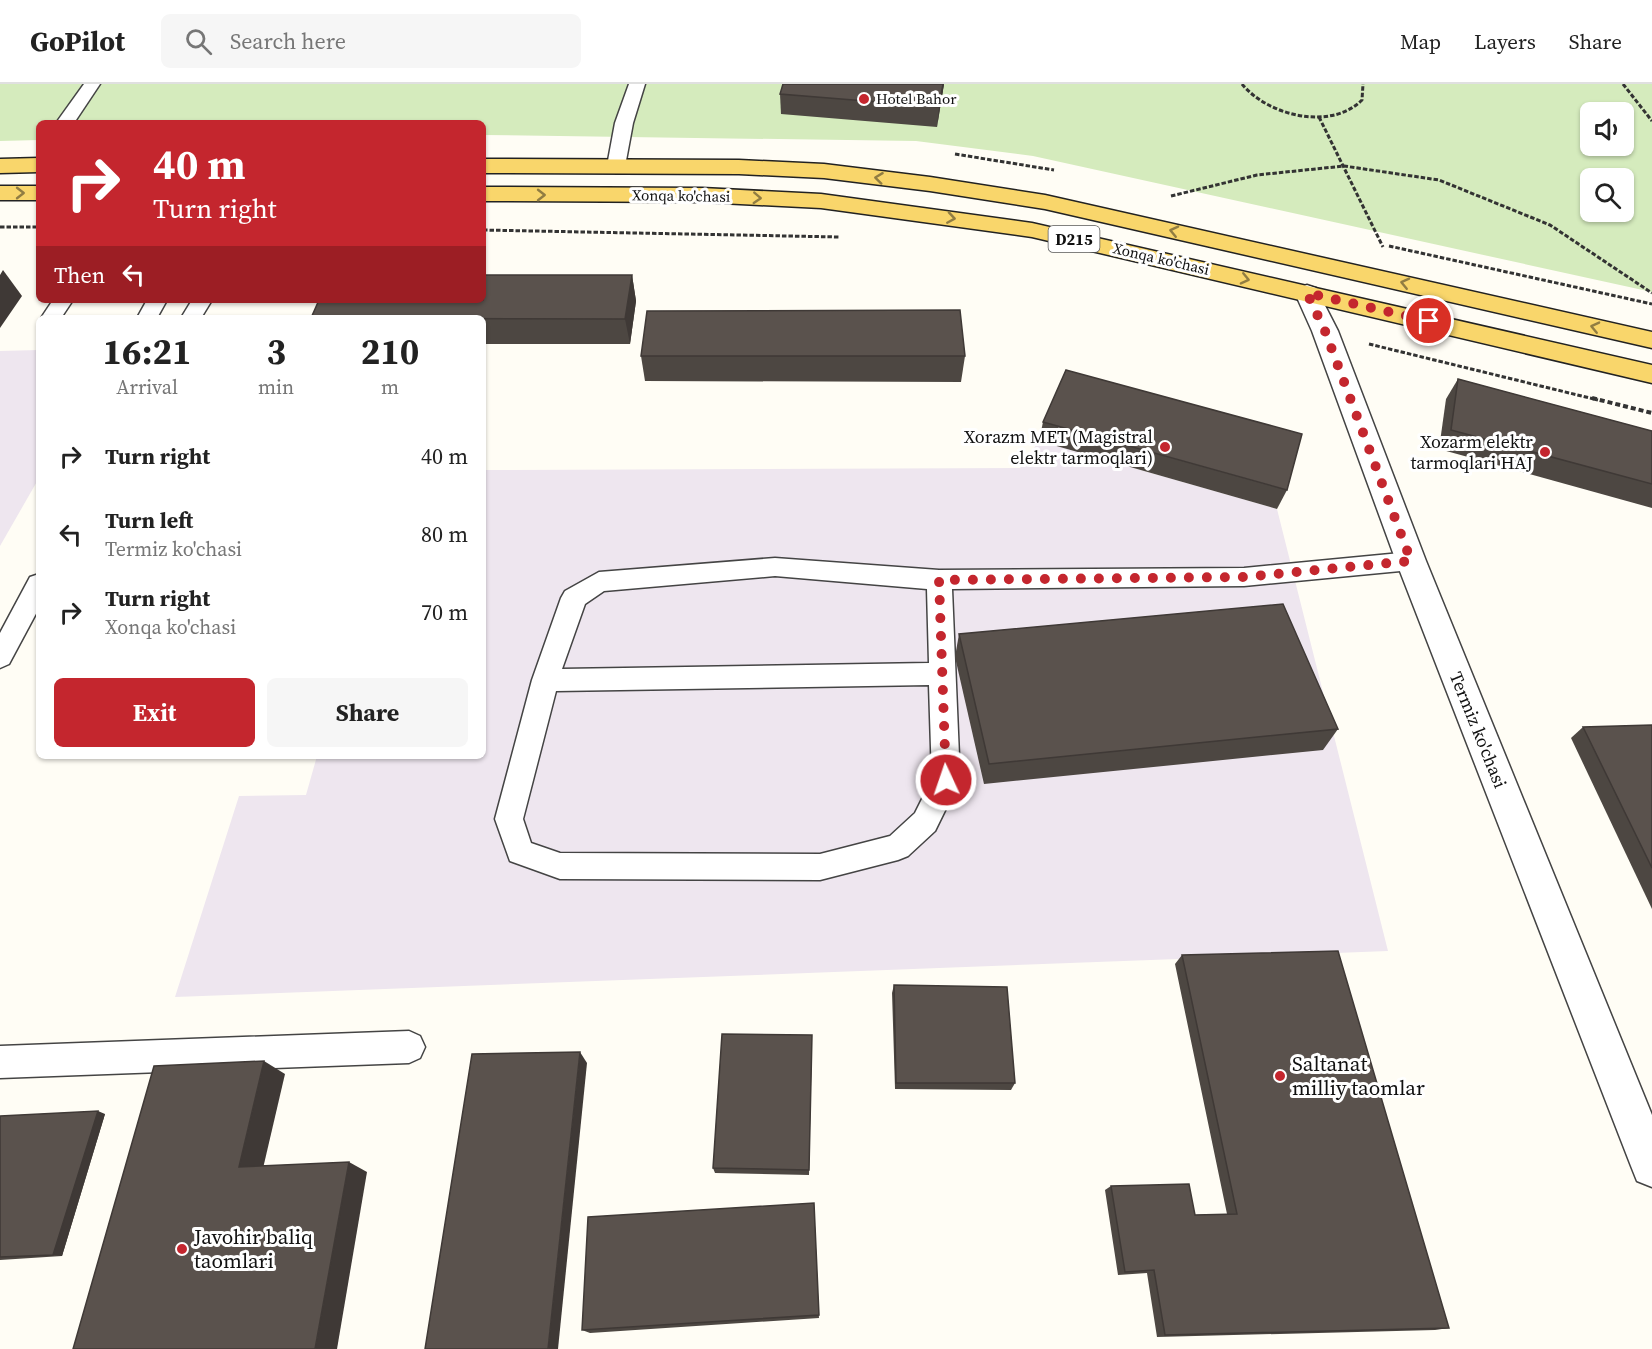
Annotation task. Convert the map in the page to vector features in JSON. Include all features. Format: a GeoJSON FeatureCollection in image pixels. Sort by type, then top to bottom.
{"type":"FeatureCollection","features":[{"type":"Feature","properties":{"kind":"main road"},"geometry":{"type":"LineString","coordinates":[[0,166],[36,164]]}},
{"type":"Feature","properties":{"kind":"main road","name":"Xonqa ko'chasi"},"geometry":{"type":"LineString","coordinates":[[486,166],[616,166],[824,171],[1045,201],[1652,340]]}},
{"type":"Feature","properties":{"kind":"main road"},"geometry":{"type":"LineString","coordinates":[[0,193],[36,193]]}},
{"type":"Feature","properties":{"kind":"main road","name":"Xonqa ko'chasi"},"geometry":{"type":"LineString","coordinates":[[486,194],[702,195],[820,201],[1032,230],[1652,374]]}},
{"type":"Feature","properties":{"kind":"street","name":"Termiz ko'chasi"},"geometry":{"type":"LineString","coordinates":[[1307,293],[1325,331],[1411,561],[1652,1166]]}},
{"type":"Feature","properties":{"kind":"lane"},"geometry":{"type":"LineString","coordinates":[[67,120],[92,84]]}},
{"type":"Feature","properties":{"kind":"lane"},"geometry":{"type":"LineString","coordinates":[[616,166],[624,123],[637,84]]}},
{"type":"Feature","properties":{"kind":"lane"},"geometry":{"type":"LineString","coordinates":[[939,580],[946,780],[925,822],[898,847],[820,867],[560,866],[520,852],[509,819],[545,680],[574,598],[599,582],[775,567],[939,580],[1244,577],[1411,561]]}},
{"type":"Feature","properties":{"kind":"lane"},"geometry":{"type":"LineString","coordinates":[[0,657],[36,590]]}},
{"type":"Feature","properties":{"kind":"lane"},"geometry":{"type":"LineString","coordinates":[[545,680],[941,674]]}},
{"type":"Feature","properties":{"kind":"lane"},"geometry":{"type":"LineString","coordinates":[[0,1062],[409,1047]]}},
{"type":"Feature","properties":{"kind":"path"},"geometry":{"type":"LineString","coordinates":[[1242,84],[1245,91],[1257,101],[1275,110],[1319,117],[1352,110],[1362,102],[1365,93],[1363,84]]}},
{"type":"Feature","properties":{"kind":"path"},"geometry":{"type":"LineString","coordinates":[[1623,84],[1652,121]]}},
{"type":"Feature","properties":{"kind":"path"},"geometry":{"type":"LineString","coordinates":[[1319,117],[1383,244]]}},
{"type":"Feature","properties":{"kind":"path"},"geometry":{"type":"LineString","coordinates":[[1171,196],[1257,175],[1344,166],[1439,180],[1550,225],[1652,293]]}},
{"type":"Feature","properties":{"kind":"path"},"geometry":{"type":"LineString","coordinates":[[0,227],[36,227]]}},
{"type":"Feature","properties":{"kind":"path"},"geometry":{"type":"LineString","coordinates":[[486,230],[846,237]]}},
{"type":"Feature","properties":{"kind":"path"},"geometry":{"type":"LineString","coordinates":[[1325,331],[1393,351],[1652,413]]}},
{"type":"Feature","properties":{"kind":"shaded area"},"geometry":{"type":"Polygon","coordinates":[[[36,350],[36,483],[0,546],[0,351],[36,350]]]}},
{"type":"Feature","properties":{"kind":"shaded area"},"geometry":{"type":"Polygon","coordinates":[[[1039,441],[1277,509],[1388,951],[175,997],[239,796],[306,795],[316,759],[486,759],[486,470],[1020,468],[1039,441]]]}},
{"type":"Feature","properties":{"kind":"green space"},"geometry":{"type":"Polygon","coordinates":[[[0,84],[1652,84],[1652,292],[1033,156],[916,141],[486,135],[486,120],[36,120],[36,140],[0,141],[0,84]]]}},
{"type":"Feature","properties":{"kind":"building"},"geometry":{"type":"Polygon","coordinates":[[[783,84],[943,84],[939,107],[780,94],[783,84]]]}},
{"type":"Feature","properties":{"kind":"building"},"geometry":{"type":"Polygon","coordinates":[[[486,275],[632,275],[625,319],[486,319],[486,315],[312,315],[318,303],[486,303],[486,275]]]}},
{"type":"Feature","properties":{"kind":"building"},"geometry":{"type":"Polygon","coordinates":[[[960,310],[965,356],[641,356],[647,311],[960,310]]]}},
{"type":"Feature","properties":{"kind":"building","name":"Xorazm MET (Magistral elektr tarmoqlari)"},"geometry":{"type":"Polygon","coordinates":[[[1066,370],[1302,434],[1287,490],[1043,422],[1066,370]]]}},
{"type":"Feature","properties":{"kind":"building"},"geometry":{"type":"Polygon","coordinates":[[[1458,379],[1652,431],[1652,484],[1451,430],[1458,379]]]}},
{"type":"Feature","properties":{"kind":"building"},"geometry":{"type":"Polygon","coordinates":[[[1283,604],[1338,729],[989,764],[959,634],[1283,604]]]}},
{"type":"Feature","properties":{"kind":"building"},"geometry":{"type":"Polygon","coordinates":[[[1652,725],[1652,868],[1583,727],[1652,725]]]}},
{"type":"Feature","properties":{"kind":"building","name":"Saltanat milliy taomlar"},"geometry":{"type":"Polygon","coordinates":[[[1338,951],[1449,1328],[1165,1335],[1154,1270],[1125,1272],[1111,1186],[1189,1184],[1195,1215],[1237,1214],[1182,955],[1338,951]]]}},
{"type":"Feature","properties":{"kind":"building"},"geometry":{"type":"Polygon","coordinates":[[[894,985],[1007,987],[1015,1083],[896,1083],[894,985]]]}},
{"type":"Feature","properties":{"kind":"building"},"geometry":{"type":"Polygon","coordinates":[[[722,1034],[812,1035],[809,1170],[713,1168],[722,1034]]]}},
{"type":"Feature","properties":{"kind":"building"},"geometry":{"type":"Polygon","coordinates":[[[580,1052],[548,1349],[425,1349],[472,1054],[580,1052]]]}},
{"type":"Feature","properties":{"kind":"building"},"geometry":{"type":"Polygon","coordinates":[[[264,1061],[239,1167],[349,1162],[315,1349],[73,1349],[154,1066],[264,1061]]]}},
{"type":"Feature","properties":{"kind":"building"},"geometry":{"type":"Polygon","coordinates":[[[98,1111],[53,1255],[0,1257],[0,1116],[98,1111]]]}},
{"type":"Feature","properties":{"kind":"building"},"geometry":{"type":"Polygon","coordinates":[[[814,1203],[819,1315],[582,1330],[588,1217],[814,1203]]]}},
{"type":"Feature","properties":{"kind":"place","name":"Hotel Bahor"},"geometry":{"type":"Point","coordinates":[864,99]}},
{"type":"Feature","properties":{"kind":"place","name":"Xorazm MET (Magistral elektr tarmoqlari)"},"geometry":{"type":"Point","coordinates":[1165,447]}},
{"type":"Feature","properties":{"kind":"place","name":"Xozarm elektr tarmoqlari HAJ"},"geometry":{"type":"Point","coordinates":[1545,452]}},
{"type":"Feature","properties":{"kind":"place","name":"Saltanat milliy taomlar"},"geometry":{"type":"Point","coordinates":[1280,1076]}},
{"type":"Feature","properties":{"kind":"place","name":"Javohir baliq taomlari"},"geometry":{"type":"Point","coordinates":[182,1249]}},
{"type":"Feature","properties":{"kind":"route"},"geometry":{"type":"LineString","coordinates":[[946,780],[939,580],[1244,577],[1411,561],[1325,331],[1307,293],[1429,321]]}}]}
